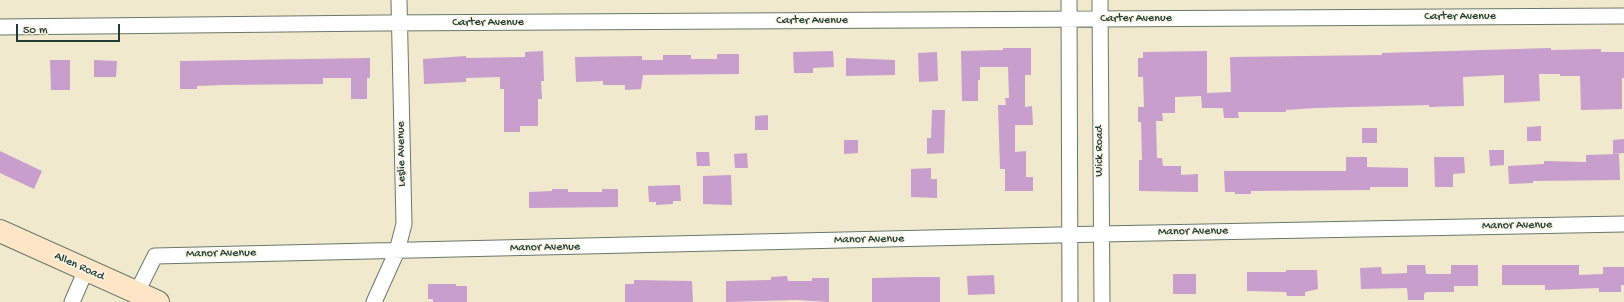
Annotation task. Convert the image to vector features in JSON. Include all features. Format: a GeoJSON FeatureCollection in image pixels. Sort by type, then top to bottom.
{"type":"FeatureCollection","features":[{"type":"Feature","properties":{"kind":"main road","name":"Allen Road"},"geometry":{"type":"LineString","coordinates":[[0,231],[158,302]]}},
{"type":"Feature","properties":{"kind":"street","name":"Leslie Avenue"},"geometry":{"type":"LineString","coordinates":[[374,302],[398,251],[404,224],[399,0]]}},
{"type":"Feature","properties":{"kind":"street"},"geometry":{"type":"LineString","coordinates":[[1069,0],[1070,302]]}},
{"type":"Feature","properties":{"kind":"street","name":"Wick Road"},"geometry":{"type":"LineString","coordinates":[[1100,0],[1102,302]]}},
{"type":"Feature","properties":{"kind":"street","name":"Carter Avenue"},"geometry":{"type":"LineString","coordinates":[[0,27],[1624,16]]}},
{"type":"Feature","properties":{"kind":"street","name":"Manor Avenue"},"geometry":{"type":"LineString","coordinates":[[137,292],[155,256],[1101,234],[1624,224]]}},
{"type":"Feature","properties":{"kind":"street"},"geometry":{"type":"LineString","coordinates":[[72,302],[86,270]]}},
{"type":"Feature","properties":{"kind":"building"},"geometry":{"type":"Polygon","coordinates":[[[1003,48],[1031,48],[1031,75],[1025,75],[1025,107],[1032,106],[1033,125],[1015,125],[1015,152],[1026,151],[1026,177],[1033,177],[1033,191],[1005,191],[1005,169],[1000,169],[998,105],[1006,105],[1005,98],[1009,98],[1008,67],[980,67],[980,80],[978,80],[978,101],[962,101],[961,51],[1003,50],[1003,48]]]}},
{"type":"Feature","properties":{"kind":"building"},"geometry":{"type":"Polygon","coordinates":[[[1551,48],[1551,50],[1601,49],[1601,52],[1624,52],[1622,109],[1581,110],[1580,76],[1560,76],[1560,74],[1539,74],[1540,101],[1504,103],[1504,75],[1463,77],[1464,106],[1429,107],[1429,105],[1315,108],[1286,110],[1286,112],[1238,112],[1239,118],[1224,118],[1223,108],[1202,108],[1201,96],[1175,97],[1175,113],[1162,113],[1163,121],[1156,121],[1157,158],[1162,158],[1163,166],[1181,166],[1181,175],[1198,174],[1198,192],[1139,191],[1139,160],[1142,160],[1141,122],[1138,122],[1138,107],[1144,107],[1143,77],[1138,77],[1138,58],[1143,58],[1143,52],[1207,51],[1207,93],[1231,92],[1230,57],[1382,55],[1382,53],[1551,48]]]}},
{"type":"Feature","properties":{"kind":"building"},"geometry":{"type":"Polygon","coordinates":[[[543,51],[544,81],[541,81],[542,99],[538,99],[538,126],[520,126],[520,132],[504,132],[504,89],[500,89],[500,77],[466,78],[466,82],[424,84],[423,59],[466,56],[466,58],[525,57],[525,52],[543,51]]]}},
{"type":"Feature","properties":{"kind":"building"},"geometry":{"type":"Polygon","coordinates":[[[833,51],[834,67],[813,68],[813,73],[794,73],[793,52],[833,51]]]}},
{"type":"Feature","properties":{"kind":"building"},"geometry":{"type":"Polygon","coordinates":[[[937,52],[938,81],[919,82],[918,53],[937,52]]]}},
{"type":"Feature","properties":{"kind":"building"},"geometry":{"type":"Polygon","coordinates":[[[717,54],[739,54],[739,74],[643,75],[641,89],[625,90],[625,85],[603,85],[603,81],[576,82],[575,57],[642,56],[642,60],[663,60],[663,55],[691,55],[691,59],[717,59],[717,54]]]}},
{"type":"Feature","properties":{"kind":"building"},"geometry":{"type":"Polygon","coordinates":[[[370,58],[370,78],[367,78],[367,99],[351,99],[351,78],[323,78],[323,84],[222,85],[197,86],[197,89],[180,89],[180,61],[370,58]]]}},
{"type":"Feature","properties":{"kind":"building"},"geometry":{"type":"Polygon","coordinates":[[[846,58],[895,60],[895,75],[846,76],[846,58]]]}},
{"type":"Feature","properties":{"kind":"building"},"geometry":{"type":"Polygon","coordinates":[[[50,60],[70,60],[70,90],[51,90],[50,60]]]}},
{"type":"Feature","properties":{"kind":"building"},"geometry":{"type":"Polygon","coordinates":[[[94,60],[117,61],[116,77],[94,77],[94,60]]]}},
{"type":"Feature","properties":{"kind":"building"},"geometry":{"type":"Polygon","coordinates":[[[932,110],[945,110],[944,153],[927,154],[927,138],[931,138],[932,110]]]}},
{"type":"Feature","properties":{"kind":"building"},"geometry":{"type":"Polygon","coordinates":[[[768,115],[768,130],[755,130],[755,116],[768,115]]]}},
{"type":"Feature","properties":{"kind":"building"},"geometry":{"type":"Polygon","coordinates":[[[1541,126],[1541,141],[1527,141],[1527,127],[1541,126]]]}},
{"type":"Feature","properties":{"kind":"building"},"geometry":{"type":"Polygon","coordinates":[[[1362,128],[1377,128],[1377,143],[1362,143],[1362,128]]]}},
{"type":"Feature","properties":{"kind":"building"},"geometry":{"type":"Polygon","coordinates":[[[1624,139],[1624,153],[1613,154],[1613,140],[1624,139]]]}},
{"type":"Feature","properties":{"kind":"building"},"geometry":{"type":"Polygon","coordinates":[[[844,140],[858,140],[858,153],[844,154],[844,140]]]}},
{"type":"Feature","properties":{"kind":"building"},"geometry":{"type":"Polygon","coordinates":[[[1489,150],[1504,150],[1504,165],[1490,166],[1489,150]]]}},
{"type":"Feature","properties":{"kind":"building"},"geometry":{"type":"Polygon","coordinates":[[[0,151],[42,171],[34,189],[0,173],[0,151]]]}},
{"type":"Feature","properties":{"kind":"building"},"geometry":{"type":"Polygon","coordinates":[[[696,152],[709,152],[710,166],[697,166],[696,152]]]}},
{"type":"Feature","properties":{"kind":"building"},"geometry":{"type":"Polygon","coordinates":[[[747,153],[748,168],[735,168],[734,154],[747,153]]]}},
{"type":"Feature","properties":{"kind":"building"},"geometry":{"type":"Polygon","coordinates":[[[1619,154],[1620,180],[1533,181],[1533,183],[1509,184],[1508,166],[1544,164],[1544,161],[1586,162],[1586,155],[1619,154]]]}},
{"type":"Feature","properties":{"kind":"building"},"geometry":{"type":"Polygon","coordinates":[[[1346,157],[1367,157],[1367,167],[1408,168],[1408,187],[1370,187],[1370,190],[1251,191],[1251,194],[1235,194],[1235,192],[1225,192],[1224,171],[1346,171],[1346,157]]]}},
{"type":"Feature","properties":{"kind":"building"},"geometry":{"type":"Polygon","coordinates":[[[1434,157],[1464,157],[1465,173],[1453,174],[1453,187],[1435,187],[1434,157]]]}},
{"type":"Feature","properties":{"kind":"building"},"geometry":{"type":"Polygon","coordinates":[[[931,168],[931,179],[937,179],[937,198],[911,197],[911,169],[931,168]]]}},
{"type":"Feature","properties":{"kind":"building"},"geometry":{"type":"Polygon","coordinates":[[[731,175],[732,205],[703,204],[703,176],[731,175]]]}},
{"type":"Feature","properties":{"kind":"building"},"geometry":{"type":"Polygon","coordinates":[[[680,185],[681,201],[673,201],[673,204],[656,205],[656,202],[649,202],[648,186],[680,185]]]}},
{"type":"Feature","properties":{"kind":"building"},"geometry":{"type":"Polygon","coordinates":[[[552,189],[568,189],[568,192],[602,192],[602,189],[618,189],[618,207],[529,208],[529,192],[552,191],[552,189]]]}},
{"type":"Feature","properties":{"kind":"building"},"geometry":{"type":"Polygon","coordinates":[[[1407,265],[1425,265],[1426,274],[1451,274],[1451,265],[1478,265],[1478,286],[1454,286],[1454,292],[1426,292],[1424,294],[1424,300],[1408,300],[1407,288],[1361,289],[1360,268],[1381,267],[1382,274],[1407,273],[1407,265]]]}},
{"type":"Feature","properties":{"kind":"building"},"geometry":{"type":"Polygon","coordinates":[[[1502,265],[1579,265],[1579,275],[1603,274],[1603,267],[1624,267],[1624,285],[1621,285],[1621,292],[1599,292],[1599,288],[1545,290],[1545,285],[1502,285],[1502,265]]]}},
{"type":"Feature","properties":{"kind":"building"},"geometry":{"type":"Polygon","coordinates":[[[1286,270],[1317,270],[1318,289],[1305,292],[1305,296],[1287,296],[1286,292],[1247,291],[1247,272],[1286,272],[1286,270]]]}},
{"type":"Feature","properties":{"kind":"building"},"geometry":{"type":"Polygon","coordinates":[[[1173,274],[1196,274],[1196,294],[1173,294],[1173,274]]]}},
{"type":"Feature","properties":{"kind":"building"},"geometry":{"type":"Polygon","coordinates":[[[994,275],[995,294],[968,295],[967,276],[994,275]]]}},
{"type":"Feature","properties":{"kind":"building"},"geometry":{"type":"Polygon","coordinates":[[[787,276],[788,281],[812,281],[812,278],[829,278],[829,302],[797,300],[726,302],[726,281],[771,280],[771,277],[787,276]]]}},
{"type":"Feature","properties":{"kind":"building"},"geometry":{"type":"Polygon","coordinates":[[[940,277],[940,302],[872,302],[872,278],[940,277]]]}},
{"type":"Feature","properties":{"kind":"building"},"geometry":{"type":"Polygon","coordinates":[[[634,280],[692,281],[693,302],[625,302],[625,284],[634,284],[634,280]]]}},
{"type":"Feature","properties":{"kind":"building"},"geometry":{"type":"Polygon","coordinates":[[[428,284],[456,284],[456,286],[467,286],[467,302],[433,302],[433,299],[428,299],[428,284]]]}}]}
